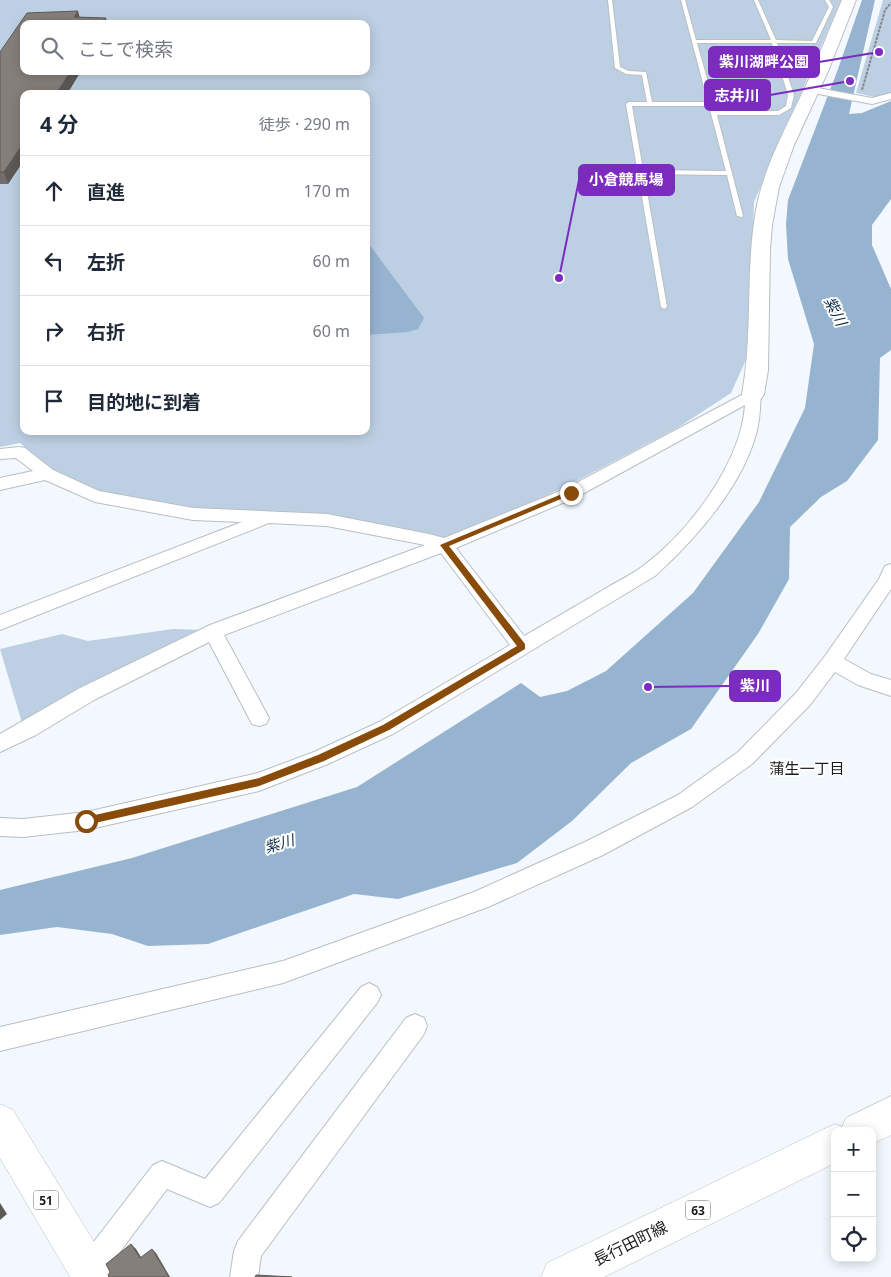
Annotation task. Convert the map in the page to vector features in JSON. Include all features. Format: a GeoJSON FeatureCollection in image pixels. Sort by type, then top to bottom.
{"type":"FeatureCollection","features":[{"type":"Feature","properties":{"kind":"main road"},"geometry":{"type":"LineString","coordinates":[[867,1127],[891,1115]]}},
{"type":"Feature","properties":{"kind":"main road","name":"51"},"geometry":{"type":"LineString","coordinates":[[0,1123],[91,1274]]}},
{"type":"Feature","properties":{"kind":"main road","name":"長行田町線"},"geometry":{"type":"LineString","coordinates":[[560,1277],[831,1145]]}},
{"type":"Feature","properties":{"kind":"street"},"geometry":{"type":"LineString","coordinates":[[0,827],[24,828],[86,821],[259,782],[321,758],[386,728],[649,571],[670,554],[691,532],[741,455],[754,408],[753,394],[759,354],[762,235],[767,200],[796,122],[820,92],[849,0]]}},
{"type":"Feature","properties":{"kind":"street"},"geometry":{"type":"LineString","coordinates":[[820,92],[872,101],[891,96]]}},
{"type":"Feature","properties":{"kind":"street"},"geometry":{"type":"LineString","coordinates":[[0,744],[87,694],[213,632],[444,545],[571,493],[753,394]]}},
{"type":"Feature","properties":{"kind":"street"},"geometry":{"type":"LineString","coordinates":[[0,454],[19,452],[47,474],[95,496],[148,507],[193,514],[327,520],[429,540],[444,545],[522,647]]}},
{"type":"Feature","properties":{"kind":"street"},"geometry":{"type":"LineString","coordinates":[[0,484],[47,474]]}},
{"type":"Feature","properties":{"kind":"street"},"geometry":{"type":"LineString","coordinates":[[0,623],[267,518]]}},
{"type":"Feature","properties":{"kind":"street"},"geometry":{"type":"LineString","coordinates":[[0,1039],[283,972],[480,900],[595,848],[685,801],[745,758],[803,699],[832,661],[887,581],[891,571]]}},
{"type":"Feature","properties":{"kind":"street"},"geometry":{"type":"LineString","coordinates":[[213,632],[259,718]]}},
{"type":"Feature","properties":{"kind":"street"},"geometry":{"type":"LineString","coordinates":[[832,661],[865,680],[891,688]]}},
{"type":"Feature","properties":{"kind":"street"},"geometry":{"type":"LineString","coordinates":[[91,1274],[162,1174],[210,1194],[369,995]]}},
{"type":"Feature","properties":{"kind":"street"},"geometry":{"type":"LineString","coordinates":[[244,1277],[248,1250],[415,1026]]}},
{"type":"Feature","properties":{"kind":"lane"},"geometry":{"type":"LineString","coordinates":[[610,0],[618,68],[628,73],[644,73],[650,104]]}},
{"type":"Feature","properties":{"kind":"lane"},"geometry":{"type":"LineString","coordinates":[[683,0],[712,104],[740,216]]}},
{"type":"Feature","properties":{"kind":"lane"},"geometry":{"type":"LineString","coordinates":[[714,113],[779,113],[789,107],[791,96],[774,42],[756,0]]}},
{"type":"Feature","properties":{"kind":"lane"},"geometry":{"type":"LineString","coordinates":[[694,41],[814,42],[831,7],[827,0]]}},
{"type":"Feature","properties":{"kind":"lane"},"geometry":{"type":"LineString","coordinates":[[664,306],[628,104],[712,104]]}},
{"type":"Feature","properties":{"kind":"lane"},"geometry":{"type":"LineString","coordinates":[[641,172],[729,173]]}},
{"type":"Feature","properties":{"kind":"path"},"geometry":{"type":"LineString","coordinates":[[859,98],[885,10],[891,3]]}},
{"type":"Feature","properties":{"kind":"shaded area"},"geometry":{"type":"Polygon","coordinates":[[[0,0],[841,0],[754,202],[749,353],[731,393],[679,427],[563,488],[456,535],[444,537],[361,522],[163,505],[101,493],[60,476],[20,443],[0,447],[0,0]]]}},
{"type":"Feature","properties":{"kind":"shaded area"},"geometry":{"type":"Polygon","coordinates":[[[883,0],[891,0],[891,93],[879,98],[856,93],[883,0]]]}},
{"type":"Feature","properties":{"kind":"shaded area"},"geometry":{"type":"Polygon","coordinates":[[[173,629],[206,630],[22,723],[0,649],[62,634],[88,641],[173,629]]]}},
{"type":"Feature","properties":{"kind":"water"},"geometry":{"type":"Polygon","coordinates":[[[862,0],[875,0],[849,114],[862,113],[891,101],[891,199],[872,225],[872,245],[891,289],[891,350],[880,358],[878,440],[847,481],[821,497],[790,527],[789,579],[758,634],[691,729],[631,763],[572,821],[517,863],[398,899],[354,894],[208,944],[148,946],[112,934],[57,927],[0,935],[0,890],[132,858],[357,787],[521,683],[540,697],[567,691],[606,671],[693,593],[759,502],[805,408],[814,344],[788,259],[786,224],[788,200],[862,0]]]}},
{"type":"Feature","properties":{"kind":"water"},"geometry":{"type":"Polygon","coordinates":[[[370,245],[424,318],[418,329],[408,332],[370,335],[370,245]]]}},
{"type":"Feature","properties":{"kind":"building"},"geometry":{"type":"Polygon","coordinates":[[[78,11],[74,17],[106,18],[105,20],[22,20],[27,13],[78,11]]]}},
{"type":"Feature","properties":{"kind":"building"},"geometry":{"type":"Polygon","coordinates":[[[20,23],[20,75],[68,75],[59,90],[20,90],[20,148],[4,172],[0,172],[0,52],[20,23]]]}},
{"type":"Feature","properties":{"kind":"building"},"geometry":{"type":"Polygon","coordinates":[[[131,1244],[140,1258],[152,1249],[169,1277],[109,1277],[110,1272],[106,1264],[131,1244]]]}},
{"type":"Feature","properties":{"kind":"building"},"geometry":{"type":"Polygon","coordinates":[[[256,1275],[292,1277],[255,1277],[256,1275]]]}},
{"type":"Feature","properties":{"kind":"place","name":"紫川湖畔公園"},"geometry":{"type":"Point","coordinates":[879,52]}},
{"type":"Feature","properties":{"kind":"place","name":"志井川"},"geometry":{"type":"Point","coordinates":[850,81]}},
{"type":"Feature","properties":{"kind":"place","name":"小倉競馬場"},"geometry":{"type":"Point","coordinates":[559,278]}},
{"type":"Feature","properties":{"kind":"place","name":"紫川"},"geometry":{"type":"Point","coordinates":[648,687]}},
{"type":"Feature","properties":{"kind":"district","name":"蒲生一丁目"},"geometry":{"type":"Point","coordinates":[807,768]}},
{"type":"Feature","properties":{"kind":"route"},"geometry":{"type":"LineString","coordinates":[[86,821],[259,782],[321,758],[386,728],[522,647],[444,545],[571,493]]}}]}
